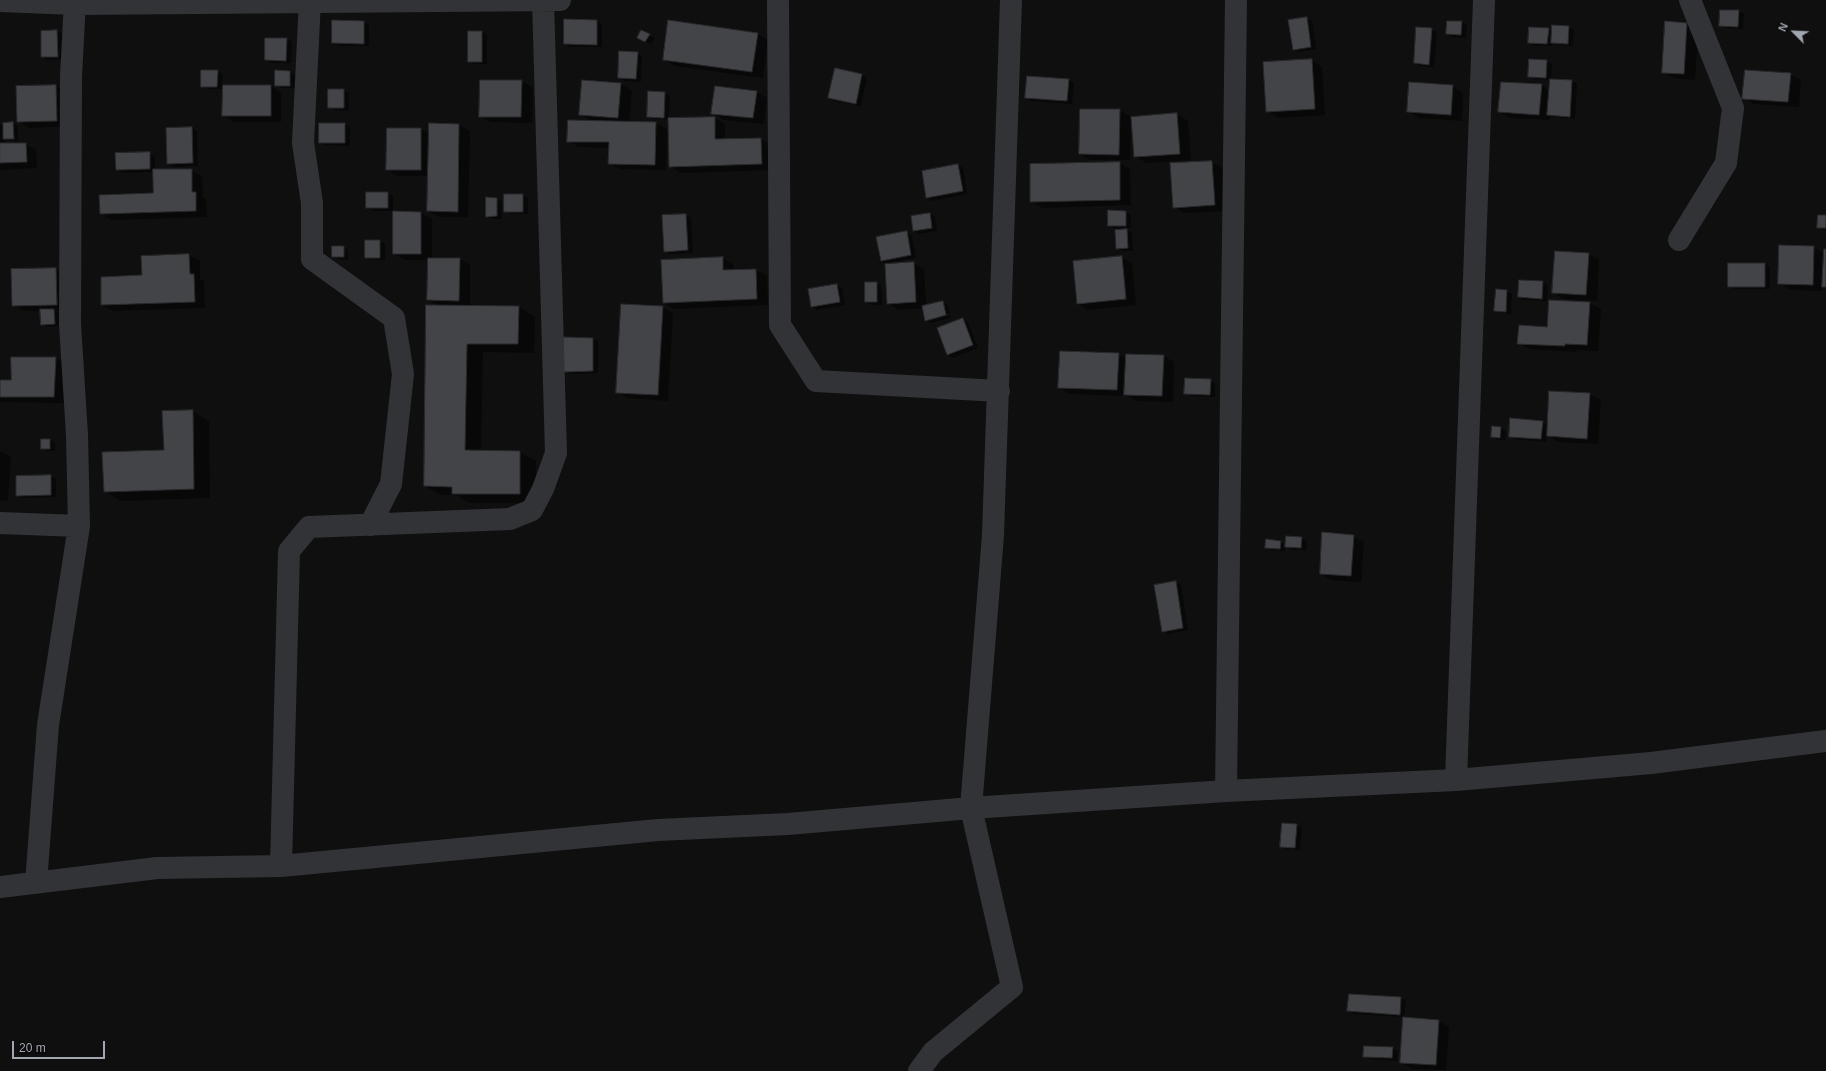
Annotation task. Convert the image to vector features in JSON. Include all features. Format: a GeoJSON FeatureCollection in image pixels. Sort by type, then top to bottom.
{"type":"FeatureCollection","features":[{"type":"Feature","properties":{"kind":"street"},"geometry":{"type":"LineString","coordinates":[[0,1],[310,2],[549,0],[556,453],[543,489],[532,510],[510,519],[309,527],[289,551],[281,866]]}},
{"type":"Feature","properties":{"kind":"street"},"geometry":{"type":"LineString","coordinates":[[778,0],[780,325],[816,381],[999,391]]}},
{"type":"Feature","properties":{"kind":"street"},"geometry":{"type":"LineString","coordinates":[[919,1071],[933,1052],[1012,987],[971,808],[993,542],[1011,0]]}},
{"type":"Feature","properties":{"kind":"street"},"geometry":{"type":"LineString","coordinates":[[1226,791],[1236,0]]}},
{"type":"Feature","properties":{"kind":"street"},"geometry":{"type":"LineString","coordinates":[[1456,780],[1484,0]]}},
{"type":"Feature","properties":{"kind":"street"},"geometry":{"type":"LineString","coordinates":[[1679,240],[1726,163],[1733,108],[1690,0]]}},
{"type":"Feature","properties":{"kind":"street"},"geometry":{"type":"LineString","coordinates":[[36,883],[48,725],[79,526],[78,435],[70,324],[71,78],[75,2]]}},
{"type":"Feature","properties":{"kind":"street"},"geometry":{"type":"LineString","coordinates":[[310,2],[303,143],[312,203],[312,259],[394,318],[403,374],[391,484],[370,525]]}},
{"type":"Feature","properties":{"kind":"street"},"geometry":{"type":"LineString","coordinates":[[0,523],[79,526]]}},
{"type":"Feature","properties":{"kind":"street"},"geometry":{"type":"LineString","coordinates":[[0,887],[157,868],[281,866],[658,830],[788,824],[971,808],[1226,791],[1456,780],[1651,763],[1826,741]]}},
{"type":"Feature","properties":{"kind":"building"},"geometry":{"type":"Polygon","coordinates":[[[1720,10],[1739,10],[1738,27],[1719,26],[1720,10]]]}},
{"type":"Feature","properties":{"kind":"building"},"geometry":{"type":"Polygon","coordinates":[[[1307,17],[1311,47],[1293,50],[1288,20],[1307,17]]]}},
{"type":"Feature","properties":{"kind":"building"},"geometry":{"type":"Polygon","coordinates":[[[564,19],[597,20],[597,45],[564,44],[564,19]]]}},
{"type":"Feature","properties":{"kind":"building"},"geometry":{"type":"Polygon","coordinates":[[[332,20],[364,21],[364,44],[332,43],[332,20]]]}},
{"type":"Feature","properties":{"kind":"building"},"geometry":{"type":"Polygon","coordinates":[[[668,20],[758,33],[752,72],[663,60],[668,20]]]}},
{"type":"Feature","properties":{"kind":"building"},"geometry":{"type":"Polygon","coordinates":[[[1447,21],[1462,21],[1461,35],[1446,34],[1447,21]]]}},
{"type":"Feature","properties":{"kind":"building"},"geometry":{"type":"Polygon","coordinates":[[[1665,21],[1687,23],[1684,74],[1662,73],[1665,21]]]}},
{"type":"Feature","properties":{"kind":"building"},"geometry":{"type":"Polygon","coordinates":[[[1552,25],[1569,26],[1568,44],[1551,43],[1552,25]]]}},
{"type":"Feature","properties":{"kind":"building"},"geometry":{"type":"Polygon","coordinates":[[[1416,27],[1432,28],[1429,65],[1414,63],[1416,27]]]}},
{"type":"Feature","properties":{"kind":"building"},"geometry":{"type":"Polygon","coordinates":[[[1529,27],[1549,28],[1547,44],[1528,43],[1529,27]]]}},
{"type":"Feature","properties":{"kind":"building"},"geometry":{"type":"Polygon","coordinates":[[[57,30],[58,57],[41,57],[41,31],[57,30]]]}},
{"type":"Feature","properties":{"kind":"building"},"geometry":{"type":"Polygon","coordinates":[[[641,30],[650,34],[645,42],[637,38],[641,30]]]}},
{"type":"Feature","properties":{"kind":"building"},"geometry":{"type":"Polygon","coordinates":[[[468,31],[482,31],[482,62],[468,62],[468,31]]]}},
{"type":"Feature","properties":{"kind":"building"},"geometry":{"type":"Polygon","coordinates":[[[265,38],[287,38],[286,61],[265,60],[265,38]]]}},
{"type":"Feature","properties":{"kind":"building"},"geometry":{"type":"Polygon","coordinates":[[[619,51],[638,52],[636,79],[618,78],[619,51]]]}},
{"type":"Feature","properties":{"kind":"building"},"geometry":{"type":"Polygon","coordinates":[[[1312,59],[1315,109],[1266,112],[1263,62],[1312,59]]]}},
{"type":"Feature","properties":{"kind":"building"},"geometry":{"type":"Polygon","coordinates":[[[1529,59],[1547,60],[1546,78],[1528,77],[1529,59]]]}},
{"type":"Feature","properties":{"kind":"building"},"geometry":{"type":"Polygon","coordinates":[[[835,68],[862,74],[856,104],[828,98],[835,68]]]}},
{"type":"Feature","properties":{"kind":"building"},"geometry":{"type":"Polygon","coordinates":[[[201,70],[218,70],[217,87],[201,87],[201,70]]]}},
{"type":"Feature","properties":{"kind":"building"},"geometry":{"type":"Polygon","coordinates":[[[275,70],[290,71],[290,86],[275,86],[275,70]]]}},
{"type":"Feature","properties":{"kind":"building"},"geometry":{"type":"Polygon","coordinates":[[[1745,70],[1791,73],[1788,102],[1742,99],[1745,70]]]}},
{"type":"Feature","properties":{"kind":"building"},"geometry":{"type":"Polygon","coordinates":[[[1027,76],[1069,79],[1067,101],[1025,98],[1027,76]]]}},
{"type":"Feature","properties":{"kind":"building"},"geometry":{"type":"Polygon","coordinates":[[[1550,79],[1572,80],[1570,117],[1547,115],[1550,79]]]}},
{"type":"Feature","properties":{"kind":"building"},"geometry":{"type":"Polygon","coordinates":[[[480,80],[522,80],[521,117],[479,117],[480,80]]]}},
{"type":"Feature","properties":{"kind":"building"},"geometry":{"type":"Polygon","coordinates":[[[582,80],[621,83],[618,118],[579,115],[582,80]]]}},
{"type":"Feature","properties":{"kind":"building"},"geometry":{"type":"Polygon","coordinates":[[[1409,82],[1453,85],[1451,115],[1407,112],[1409,82]]]}},
{"type":"Feature","properties":{"kind":"building"},"geometry":{"type":"Polygon","coordinates":[[[1501,82],[1542,84],[1539,115],[1498,112],[1501,82]]]}},
{"type":"Feature","properties":{"kind":"building"},"geometry":{"type":"Polygon","coordinates":[[[56,85],[57,121],[17,122],[16,86],[56,85]]]}},
{"type":"Feature","properties":{"kind":"building"},"geometry":{"type":"Polygon","coordinates":[[[223,85],[271,85],[271,116],[222,116],[223,85]]]}},
{"type":"Feature","properties":{"kind":"building"},"geometry":{"type":"Polygon","coordinates":[[[715,86],[757,91],[753,118],[711,114],[715,86]]]}},
{"type":"Feature","properties":{"kind":"building"},"geometry":{"type":"Polygon","coordinates":[[[328,89],[344,89],[344,108],[328,108],[328,89]]]}},
{"type":"Feature","properties":{"kind":"building"},"geometry":{"type":"Polygon","coordinates":[[[648,91],[665,92],[664,118],[647,117],[648,91]]]}},
{"type":"Feature","properties":{"kind":"building"},"geometry":{"type":"Polygon","coordinates":[[[1080,109],[1120,109],[1119,155],[1079,154],[1080,109]]]}},
{"type":"Feature","properties":{"kind":"building"},"geometry":{"type":"Polygon","coordinates":[[[1177,113],[1180,154],[1134,157],[1131,117],[1177,113]]]}},
{"type":"Feature","properties":{"kind":"building"},"geometry":{"type":"Polygon","coordinates":[[[715,117],[715,139],[761,138],[762,164],[669,167],[668,118],[715,117]]]}},
{"type":"Feature","properties":{"kind":"building"},"geometry":{"type":"Polygon","coordinates":[[[568,120],[656,122],[655,165],[608,164],[609,142],[567,142],[568,120]]]}},
{"type":"Feature","properties":{"kind":"building"},"geometry":{"type":"Polygon","coordinates":[[[13,122],[14,139],[3,139],[3,123],[13,122]]]}},
{"type":"Feature","properties":{"kind":"building"},"geometry":{"type":"Polygon","coordinates":[[[319,123],[345,123],[345,143],[319,143],[319,123]]]}},
{"type":"Feature","properties":{"kind":"building"},"geometry":{"type":"Polygon","coordinates":[[[429,123],[459,124],[458,212],[427,211],[429,123]]]}},
{"type":"Feature","properties":{"kind":"building"},"geometry":{"type":"Polygon","coordinates":[[[192,127],[193,163],[167,164],[166,128],[192,127]]]}},
{"type":"Feature","properties":{"kind":"building"},"geometry":{"type":"Polygon","coordinates":[[[387,128],[421,128],[421,170],[386,170],[387,128]]]}},
{"type":"Feature","properties":{"kind":"building"},"geometry":{"type":"Polygon","coordinates":[[[0,143],[26,143],[27,162],[0,163],[0,143]]]}},
{"type":"Feature","properties":{"kind":"building"},"geometry":{"type":"Polygon","coordinates":[[[150,152],[150,169],[116,170],[115,153],[150,152]]]}},
{"type":"Feature","properties":{"kind":"building"},"geometry":{"type":"Polygon","coordinates":[[[1212,161],[1215,205],[1173,208],[1170,163],[1212,161]]]}},
{"type":"Feature","properties":{"kind":"building"},"geometry":{"type":"Polygon","coordinates":[[[1120,162],[1120,200],[1030,202],[1030,164],[1120,162]]]}},
{"type":"Feature","properties":{"kind":"building"},"geometry":{"type":"Polygon","coordinates":[[[958,164],[963,191],[926,198],[922,171],[958,164]]]}},
{"type":"Feature","properties":{"kind":"building"},"geometry":{"type":"Polygon","coordinates":[[[153,169],[192,169],[192,192],[196,192],[196,211],[100,214],[99,195],[153,193],[153,169]]]}},
{"type":"Feature","properties":{"kind":"building"},"geometry":{"type":"Polygon","coordinates":[[[366,192],[388,192],[388,208],[366,208],[366,192]]]}},
{"type":"Feature","properties":{"kind":"building"},"geometry":{"type":"Polygon","coordinates":[[[504,194],[523,194],[523,212],[504,212],[504,194]]]}},
{"type":"Feature","properties":{"kind":"building"},"geometry":{"type":"Polygon","coordinates":[[[486,197],[497,198],[497,216],[486,217],[486,197]]]}},
{"type":"Feature","properties":{"kind":"building"},"geometry":{"type":"Polygon","coordinates":[[[1108,210],[1126,211],[1126,226],[1108,226],[1108,210]]]}},
{"type":"Feature","properties":{"kind":"building"},"geometry":{"type":"Polygon","coordinates":[[[393,211],[421,212],[421,254],[393,254],[393,211]]]}},
{"type":"Feature","properties":{"kind":"building"},"geometry":{"type":"Polygon","coordinates":[[[930,213],[932,228],[913,231],[911,216],[930,213]]]}},
{"type":"Feature","properties":{"kind":"building"},"geometry":{"type":"Polygon","coordinates":[[[686,214],[688,250],[664,252],[662,215],[686,214]]]}},
{"type":"Feature","properties":{"kind":"building"},"geometry":{"type":"Polygon","coordinates":[[[1818,215],[1826,215],[1826,228],[1817,228],[1818,215]]]}},
{"type":"Feature","properties":{"kind":"building"},"geometry":{"type":"Polygon","coordinates":[[[1127,229],[1128,248],[1116,249],[1115,230],[1127,229]]]}},
{"type":"Feature","properties":{"kind":"building"},"geometry":{"type":"Polygon","coordinates":[[[907,231],[911,255],[881,261],[876,237],[907,231]]]}},
{"type":"Feature","properties":{"kind":"building"},"geometry":{"type":"Polygon","coordinates":[[[365,240],[380,240],[380,258],[365,258],[365,240]]]}},
{"type":"Feature","properties":{"kind":"building"},"geometry":{"type":"Polygon","coordinates":[[[1779,245],[1814,246],[1813,285],[1778,284],[1779,245]]]}},
{"type":"Feature","properties":{"kind":"building"},"geometry":{"type":"Polygon","coordinates":[[[332,246],[344,246],[344,257],[332,257],[332,246]]]}},
{"type":"Feature","properties":{"kind":"building"},"geometry":{"type":"Polygon","coordinates":[[[1824,249],[1826,249],[1826,287],[1822,287],[1824,249]]]}},
{"type":"Feature","properties":{"kind":"building"},"geometry":{"type":"Polygon","coordinates":[[[1555,251],[1589,253],[1586,295],[1552,293],[1555,251]]]}},
{"type":"Feature","properties":{"kind":"building"},"geometry":{"type":"Polygon","coordinates":[[[189,254],[190,274],[194,274],[195,302],[101,305],[101,277],[142,275],[141,256],[189,254]]]}},
{"type":"Feature","properties":{"kind":"building"},"geometry":{"type":"Polygon","coordinates":[[[1122,256],[1126,299],[1077,304],[1073,261],[1122,256]]]}},
{"type":"Feature","properties":{"kind":"building"},"geometry":{"type":"Polygon","coordinates":[[[723,257],[723,270],[756,269],[757,299],[663,303],[661,260],[723,257]]]}},
{"type":"Feature","properties":{"kind":"building"},"geometry":{"type":"Polygon","coordinates":[[[428,258],[460,258],[459,301],[427,300],[428,258]]]}},
{"type":"Feature","properties":{"kind":"building"},"geometry":{"type":"Polygon","coordinates":[[[914,262],[916,302],[887,304],[885,264],[914,262]]]}},
{"type":"Feature","properties":{"kind":"building"},"geometry":{"type":"Polygon","coordinates":[[[1728,263],[1765,263],[1765,287],[1728,287],[1728,263]]]}},
{"type":"Feature","properties":{"kind":"building"},"geometry":{"type":"Polygon","coordinates":[[[56,268],[57,305],[12,306],[11,269],[56,268]]]}},
{"type":"Feature","properties":{"kind":"building"},"geometry":{"type":"Polygon","coordinates":[[[1519,280],[1543,281],[1542,299],[1518,297],[1519,280]]]}},
{"type":"Feature","properties":{"kind":"building"},"geometry":{"type":"Polygon","coordinates":[[[865,282],[877,282],[877,302],[865,302],[865,282]]]}},
{"type":"Feature","properties":{"kind":"building"},"geometry":{"type":"Polygon","coordinates":[[[837,284],[840,302],[811,307],[808,289],[837,284]]]}},
{"type":"Feature","properties":{"kind":"building"},"geometry":{"type":"Polygon","coordinates":[[[1496,289],[1507,290],[1506,312],[1494,311],[1496,289]]]}},
{"type":"Feature","properties":{"kind":"building"},"geometry":{"type":"Polygon","coordinates":[[[1549,300],[1590,302],[1587,345],[1565,344],[1565,346],[1517,344],[1519,325],[1547,327],[1549,300]]]}},
{"type":"Feature","properties":{"kind":"building"},"geometry":{"type":"Polygon","coordinates":[[[943,301],[946,315],[925,321],[922,306],[943,301]]]}},
{"type":"Feature","properties":{"kind":"building"},"geometry":{"type":"Polygon","coordinates":[[[621,304],[663,306],[658,395],[616,393],[621,304]]]}},
{"type":"Feature","properties":{"kind":"building"},"geometry":{"type":"Polygon","coordinates":[[[426,305],[519,306],[518,344],[467,344],[465,450],[520,451],[520,494],[452,494],[452,487],[424,486],[426,305]]]}},
{"type":"Feature","properties":{"kind":"building"},"geometry":{"type":"Polygon","coordinates":[[[40,309],[54,309],[55,324],[41,325],[40,309]]]}},
{"type":"Feature","properties":{"kind":"building"},"geometry":{"type":"Polygon","coordinates":[[[963,318],[973,345],[947,355],[937,328],[963,318]]]}},
{"type":"Feature","properties":{"kind":"building"},"geometry":{"type":"Polygon","coordinates":[[[563,337],[593,338],[593,371],[564,372],[563,337]]]}},
{"type":"Feature","properties":{"kind":"building"},"geometry":{"type":"Polygon","coordinates":[[[1060,351],[1119,353],[1117,390],[1058,388],[1060,351]]]}},
{"type":"Feature","properties":{"kind":"building"},"geometry":{"type":"Polygon","coordinates":[[[1126,354],[1164,355],[1162,396],[1124,395],[1126,354]]]}},
{"type":"Feature","properties":{"kind":"building"},"geometry":{"type":"Polygon","coordinates":[[[11,357],[56,357],[54,397],[0,397],[0,380],[11,380],[11,357]]]}},
{"type":"Feature","properties":{"kind":"building"},"geometry":{"type":"Polygon","coordinates":[[[1185,378],[1211,379],[1210,395],[1184,394],[1185,378]]]}},
{"type":"Feature","properties":{"kind":"building"},"geometry":{"type":"Polygon","coordinates":[[[1549,391],[1590,393],[1587,439],[1547,436],[1549,391]]]}},
{"type":"Feature","properties":{"kind":"building"},"geometry":{"type":"Polygon","coordinates":[[[193,410],[194,489],[104,492],[102,452],[164,450],[162,411],[193,410]]]}},
{"type":"Feature","properties":{"kind":"building"},"geometry":{"type":"Polygon","coordinates":[[[1510,418],[1543,421],[1541,439],[1509,437],[1510,418]]]}},
{"type":"Feature","properties":{"kind":"building"},"geometry":{"type":"Polygon","coordinates":[[[1492,426],[1501,427],[1500,438],[1491,437],[1492,426]]]}},
{"type":"Feature","properties":{"kind":"building"},"geometry":{"type":"Polygon","coordinates":[[[41,439],[50,439],[50,449],[41,449],[41,439]]]}},
{"type":"Feature","properties":{"kind":"building"},"geometry":{"type":"Polygon","coordinates":[[[51,475],[51,495],[16,496],[16,476],[51,475]]]}},
{"type":"Feature","properties":{"kind":"building"},"geometry":{"type":"Polygon","coordinates":[[[1322,532],[1354,535],[1351,576],[1320,574],[1322,532]]]}},
{"type":"Feature","properties":{"kind":"building"},"geometry":{"type":"Polygon","coordinates":[[[1286,536],[1302,537],[1301,548],[1285,547],[1286,536]]]}},
{"type":"Feature","properties":{"kind":"building"},"geometry":{"type":"Polygon","coordinates":[[[1266,539],[1281,541],[1280,549],[1265,548],[1266,539]]]}},
{"type":"Feature","properties":{"kind":"building"},"geometry":{"type":"Polygon","coordinates":[[[1176,581],[1183,628],[1162,632],[1154,585],[1176,581]]]}},
{"type":"Feature","properties":{"kind":"building"},"geometry":{"type":"Polygon","coordinates":[[[1282,823],[1297,824],[1295,848],[1280,847],[1282,823]]]}},
{"type":"Feature","properties":{"kind":"building"},"geometry":{"type":"Polygon","coordinates":[[[1349,994],[1401,997],[1400,1015],[1347,1011],[1349,994]]]}},
{"type":"Feature","properties":{"kind":"building"},"geometry":{"type":"Polygon","coordinates":[[[1403,1017],[1439,1020],[1436,1065],[1400,1063],[1403,1017]]]}},
{"type":"Feature","properties":{"kind":"building"},"geometry":{"type":"Polygon","coordinates":[[[1364,1046],[1393,1047],[1392,1058],[1363,1057],[1364,1046]]]}}]}
